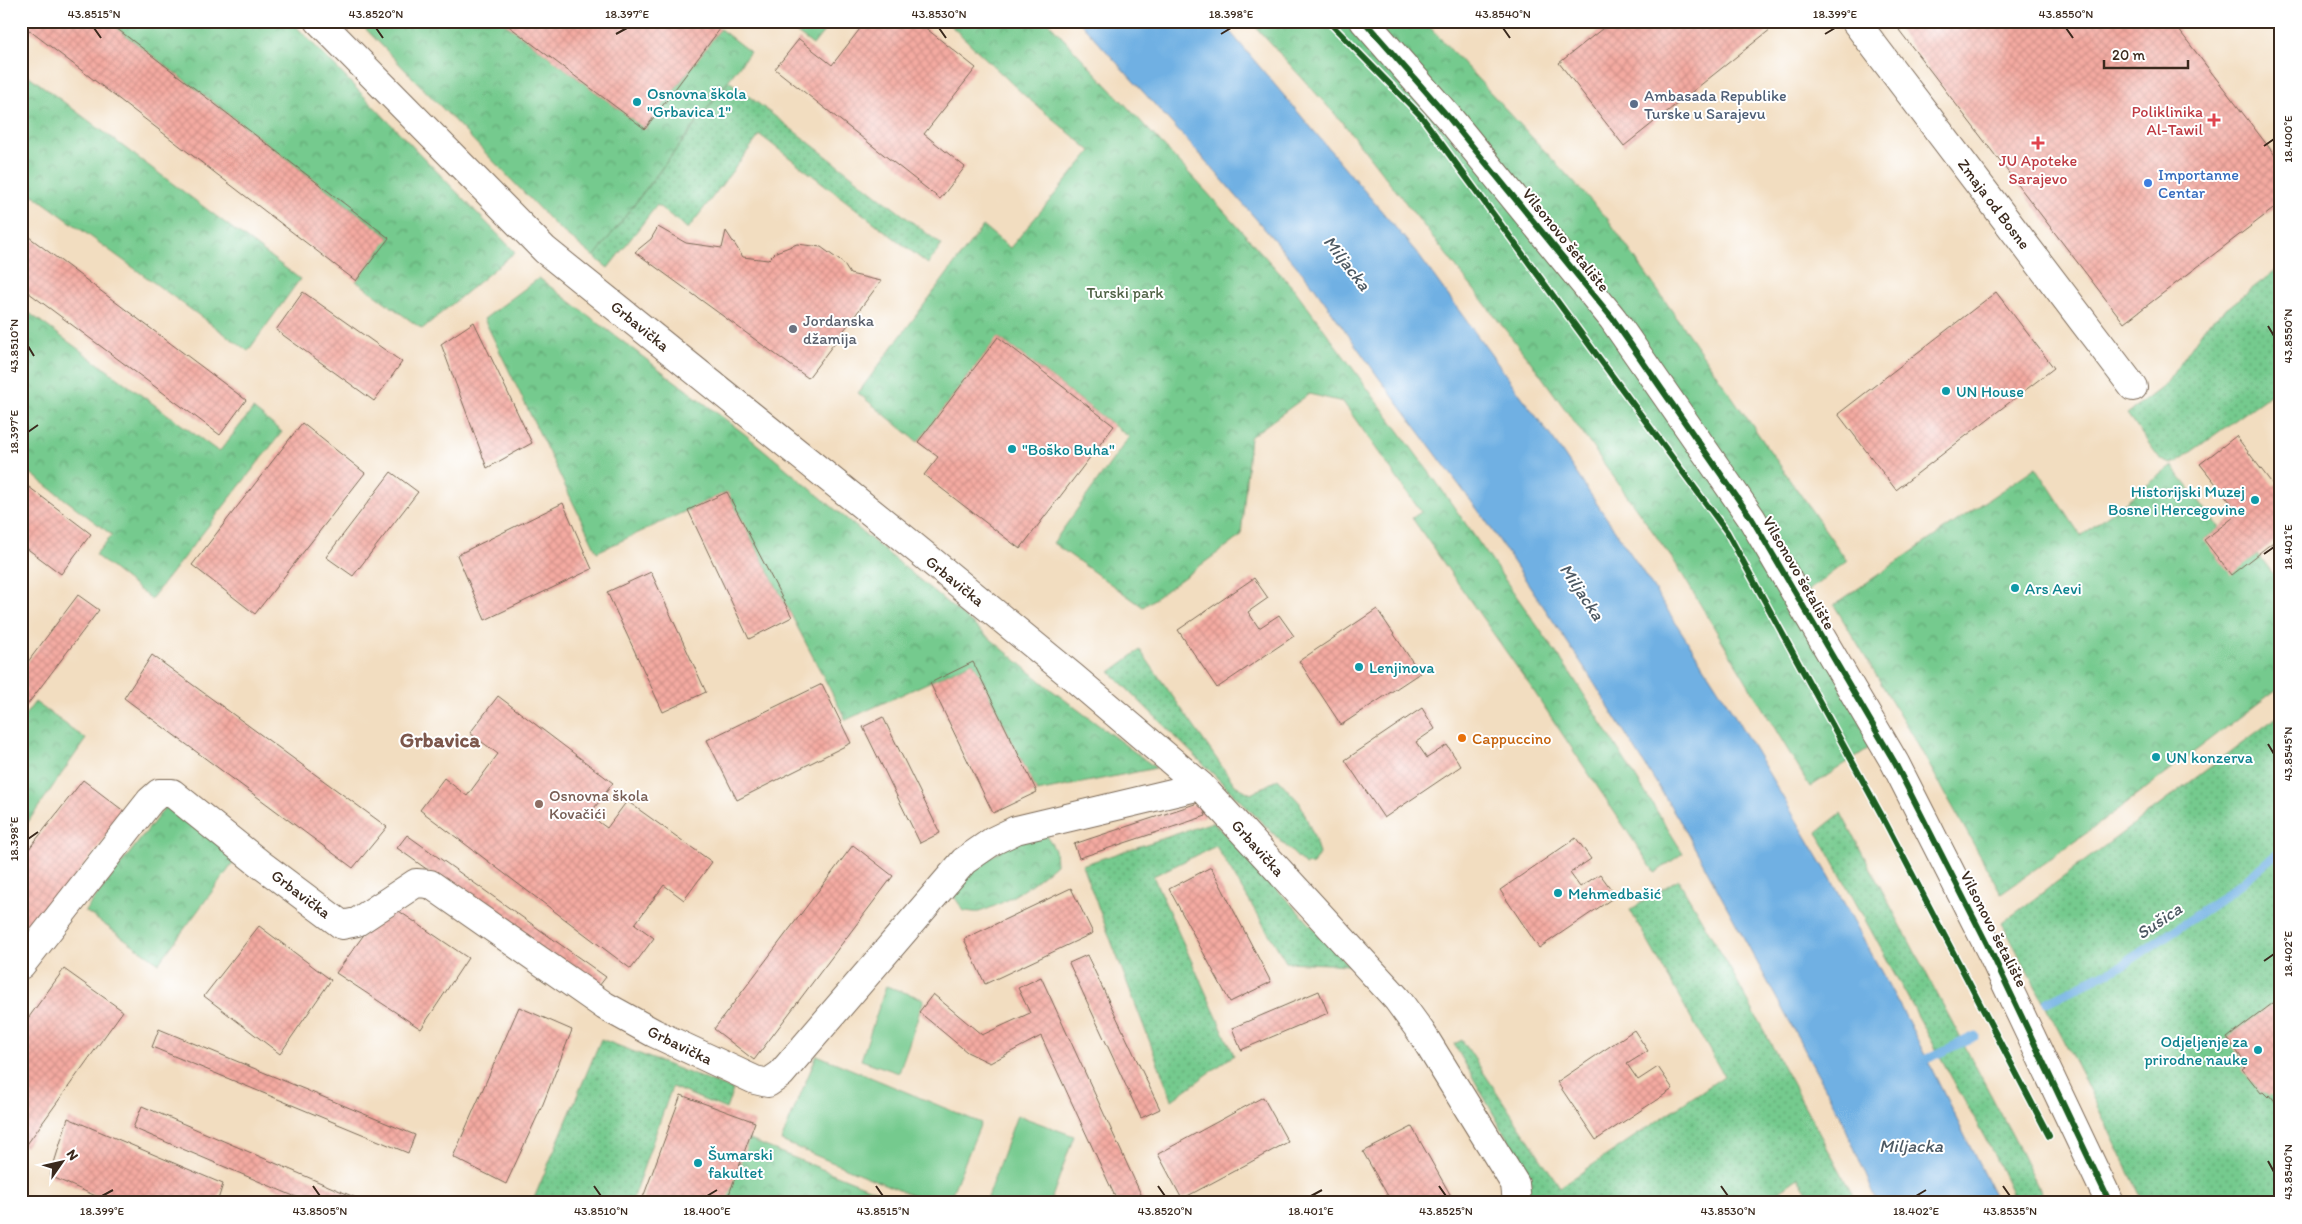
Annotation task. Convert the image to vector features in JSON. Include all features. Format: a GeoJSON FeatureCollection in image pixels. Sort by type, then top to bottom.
{"type":"FeatureCollection","features":[{"type":"Feature","properties":{"kind":"street","name":"Grbavička"},"geometry":{"type":"LineString","coordinates":[[319,21],[545,250],[1074,677],[1201,786],[1396,999],[1421,1032],[1515,1184],[1516,1203]]}},
{"type":"Feature","properties":{"kind":"street","name":"Vilsonovo šetalište"},"geometry":{"type":"LineString","coordinates":[[1364,21],[1450,119],[1613,319],[1752,519],[1895,763],[1993,956],[2110,1203]]}},
{"type":"Feature","properties":{"kind":"street","name":"Zmaja od Bosne"},"geometry":{"type":"LineString","coordinates":[[1855,21],[2132,387]]}},
{"type":"Feature","properties":{"kind":"street","name":"Grbavička"},"geometry":{"type":"LineString","coordinates":[[21,965],[150,801],[159,793],[172,794],[259,863],[342,924],[358,922],[416,883],[430,884],[605,1006],[755,1080],[768,1083],[781,1074],[964,861],[993,840],[1016,830],[1201,786]]}},
{"type":"Feature","properties":{"kind":"green space"},"geometry":{"type":"Polygon","coordinates":[[[107,21],[291,21],[515,252],[422,329],[356,281],[389,237],[107,21]]]}},
{"type":"Feature","properties":{"kind":"green space"},"geometry":{"type":"Polygon","coordinates":[[[358,21],[502,21],[645,129],[720,29],[750,52],[594,257],[556,226],[358,21]]]}},
{"type":"Feature","properties":{"kind":"green space"},"geometry":{"type":"Polygon","coordinates":[[[781,21],[832,21],[813,45],[781,21]]]}},
{"type":"Feature","properties":{"kind":"green space","name":"Turski park"},"geometry":{"type":"Polygon","coordinates":[[[946,21],[1047,21],[1295,290],[1435,480],[1571,674],[1683,853],[1655,873],[1533,690],[1412,518],[1421,512],[1343,402],[1309,394],[1250,437],[1241,536],[1143,607],[1053,543],[1129,437],[998,337],[918,442],[858,393],[983,226],[1010,248],[1091,151],[1024,95],[946,21]]]}},
{"type":"Feature","properties":{"kind":"green space"},"geometry":{"type":"Polygon","coordinates":[[[1250,21],[1424,21],[1607,218],[1847,561],[1808,591],[1887,736],[1810,787],[1676,564],[1537,370],[1343,123],[1250,21]]]}},
{"type":"Feature","properties":{"kind":"green space"},"geometry":{"type":"Polygon","coordinates":[[[21,70],[300,279],[248,351],[21,186],[21,70]]]}},
{"type":"Feature","properties":{"kind":"green space"},"geometry":{"type":"Polygon","coordinates":[[[729,81],[942,245],[928,264],[760,135],[688,229],[657,205],[608,268],[594,257],[729,81]]]}},
{"type":"Feature","properties":{"kind":"green space"},"geometry":{"type":"Polygon","coordinates":[[[2281,266],[2281,387],[2177,462],[2170,464],[2161,460],[2127,414],[2165,385],[2207,324],[2281,266]]]}},
{"type":"Feature","properties":{"kind":"green space"},"geometry":{"type":"Polygon","coordinates":[[[539,278],[746,435],[1053,691],[1156,768],[1037,792],[973,662],[846,720],[727,492],[597,552],[484,319],[539,278]]]}},
{"type":"Feature","properties":{"kind":"green space"},"geometry":{"type":"Polygon","coordinates":[[[21,307],[219,452],[253,409],[282,432],[151,599],[95,555],[112,535],[21,466],[21,307]]]}},
{"type":"Feature","properties":{"kind":"green space"},"geometry":{"type":"Polygon","coordinates":[[[2172,466],[2220,528],[2204,540],[2258,554],[2281,584],[2281,686],[2091,830],[2001,893],[1918,745],[1834,605],[2036,467],[2081,536],[2172,466]]]}},
{"type":"Feature","properties":{"kind":"green space"},"geometry":{"type":"Polygon","coordinates":[[[1140,650],[1235,785],[1251,794],[1278,779],[1300,803],[1319,854],[1313,864],[1305,865],[1110,672],[1140,650]]]}},
{"type":"Feature","properties":{"kind":"green space"},"geometry":{"type":"Polygon","coordinates":[[[35,702],[86,739],[21,832],[21,720],[35,702]]]}},
{"type":"Feature","properties":{"kind":"green space"},"geometry":{"type":"Polygon","coordinates":[[[2281,714],[2281,1203],[2144,1203],[2082,1075],[2002,923],[2281,714]]]}},
{"type":"Feature","properties":{"kind":"green space"},"geometry":{"type":"Polygon","coordinates":[[[167,805],[237,858],[159,963],[85,911],[167,805]]]}},
{"type":"Feature","properties":{"kind":"green space"},"geometry":{"type":"Polygon","coordinates":[[[1841,813],[2018,1146],[2046,1203],[2017,1203],[1993,1153],[1817,832],[1841,813]]]}},
{"type":"Feature","properties":{"kind":"green space"},"geometry":{"type":"Polygon","coordinates":[[[1213,822],[1349,965],[1286,962],[1216,846],[1153,876],[1234,1055],[1172,1100],[1082,865],[1213,822]]]}},
{"type":"Feature","properties":{"kind":"green space"},"geometry":{"type":"Polygon","coordinates":[[[1028,834],[1046,834],[1055,850],[1056,864],[1030,885],[1000,904],[979,912],[964,911],[953,895],[960,876],[1028,834]]]}},
{"type":"Feature","properties":{"kind":"green space"},"geometry":{"type":"Polygon","coordinates":[[[1678,879],[1731,970],[1857,1203],[1814,1203],[1798,1178],[1763,1203],[1531,1203],[1524,1168],[1454,1044],[1462,1040],[1560,1187],[1724,1076],[1630,910],[1678,879]]]}},
{"type":"Feature","properties":{"kind":"green space"},"geometry":{"type":"Polygon","coordinates":[[[886,986],[924,999],[899,1073],[861,1060],[886,986]]]}},
{"type":"Feature","properties":{"kind":"green space"},"geometry":{"type":"Polygon","coordinates":[[[601,1039],[733,1090],[726,1109],[672,1087],[631,1203],[532,1203],[601,1039]]]}},
{"type":"Feature","properties":{"kind":"green space"},"geometry":{"type":"Polygon","coordinates":[[[817,1055],[981,1123],[948,1203],[930,1203],[781,1141],[817,1055]]]}},
{"type":"Feature","properties":{"kind":"green space"},"geometry":{"type":"Polygon","coordinates":[[[1017,1115],[1074,1136],[1050,1203],[985,1203],[1017,1115]]]}},
{"type":"Feature","properties":{"kind":"green space"},"geometry":{"type":"Polygon","coordinates":[[[745,1138],[906,1203],[721,1203],[745,1138]]]}},
{"type":"Feature","properties":{"kind":"water","name":"Miljacka"},"geometry":{"type":"Polygon","coordinates":[[[1079,21],[1221,21],[1417,253],[1560,449],[1641,569],[1723,696],[1830,877],[1909,1023],[1998,1203],[1878,1203],[1840,1115],[1683,826],[1584,667],[1486,521],[1379,378],[1312,284],[1212,168],[1079,21]]]}},
{"type":"Feature","properties":{"kind":"building"},"geometry":{"type":"Polygon","coordinates":[[[21,21],[107,21],[389,238],[356,281],[21,24],[21,21]]]}},
{"type":"Feature","properties":{"kind":"building","name":"Osnovna škola \"Grbavica 1\""},"geometry":{"type":"Polygon","coordinates":[[[502,21],[710,21],[720,29],[645,129],[502,21]]]}},
{"type":"Feature","properties":{"kind":"building"},"geometry":{"type":"Polygon","coordinates":[[[866,21],[927,21],[923,26],[976,68],[924,134],[965,167],[940,199],[775,69],[799,39],[832,65],[866,21]]]}},
{"type":"Feature","properties":{"kind":"building","name":"Ambasada Republike Turske u Sarajevu"},"geometry":{"type":"Polygon","coordinates":[[[1612,21],[1781,21],[1624,146],[1559,63],[1612,21]]]}},
{"type":"Feature","properties":{"kind":"building","name":"Importanne Centar"},"geometry":{"type":"Polygon","coordinates":[[[1911,21],[2172,21],[2281,163],[2281,203],[2124,323],[1899,30],[1911,21]]]}},
{"type":"Feature","properties":{"kind":"building","name":"Jordanska džamija"},"geometry":{"type":"Polygon","coordinates":[[[658,227],[686,243],[722,248],[726,231],[743,257],[768,260],[776,252],[797,244],[821,247],[843,263],[850,274],[881,281],[808,378],[635,252],[651,239],[658,227]]]}},
{"type":"Feature","properties":{"kind":"building"},"geometry":{"type":"Polygon","coordinates":[[[21,231],[246,400],[220,435],[21,287],[21,231]]]}},
{"type":"Feature","properties":{"kind":"building"},"geometry":{"type":"Polygon","coordinates":[[[303,292],[402,362],[374,401],[276,330],[303,292]]]}},
{"type":"Feature","properties":{"kind":"building","name":"UN House"},"geometry":{"type":"Polygon","coordinates":[[[1996,292],[2054,368],[1896,490],[1838,414],[1996,292]]]}},
{"type":"Feature","properties":{"kind":"building"},"geometry":{"type":"Polygon","coordinates":[[[474,322],[532,443],[487,468],[441,344],[474,322]]]}},
{"type":"Feature","properties":{"kind":"building","name":"\"Boško Buha\""},"geometry":{"type":"Polygon","coordinates":[[[998,337],[1114,426],[1020,549],[924,475],[938,457],[918,442],[998,337]]]}},
{"type":"Feature","properties":{"kind":"building"},"geometry":{"type":"Polygon","coordinates":[[[302,423],[365,473],[255,614],[192,565],[302,423]]]}},
{"type":"Feature","properties":{"kind":"building","name":"Historijski Muzej Bosne i Hercegovine"},"geometry":{"type":"Polygon","coordinates":[[[2236,436],[2274,486],[2281,481],[2281,536],[2231,575],[2204,540],[2239,513],[2200,464],[2236,436]]]}},
{"type":"Feature","properties":{"kind":"building"},"geometry":{"type":"Polygon","coordinates":[[[391,472],[418,492],[353,576],[326,557],[391,472]]]}},
{"type":"Feature","properties":{"kind":"building"},"geometry":{"type":"Polygon","coordinates":[[[21,481],[91,534],[61,574],[21,544],[21,481]]]}},
{"type":"Feature","properties":{"kind":"building"},"geometry":{"type":"Polygon","coordinates":[[[727,492],[792,617],[749,639],[688,510],[727,492]]]}},
{"type":"Feature","properties":{"kind":"building"},"geometry":{"type":"Polygon","coordinates":[[[563,503],[592,569],[485,620],[457,555],[563,503]]]}},
{"type":"Feature","properties":{"kind":"building"},"geometry":{"type":"Polygon","coordinates":[[[651,572],[706,692],[663,712],[607,592],[651,572]]]}},
{"type":"Feature","properties":{"kind":"building"},"geometry":{"type":"Polygon","coordinates":[[[1254,578],[1268,598],[1248,612],[1259,628],[1279,615],[1294,636],[1217,688],[1178,630],[1254,578]]]}},
{"type":"Feature","properties":{"kind":"building"},"geometry":{"type":"Polygon","coordinates":[[[78,595],[99,610],[21,713],[21,671],[78,595]]]}},
{"type":"Feature","properties":{"kind":"building","name":"Lenjinova"},"geometry":{"type":"Polygon","coordinates":[[[1377,609],[1420,673],[1341,725],[1299,661],[1377,609]]]}},
{"type":"Feature","properties":{"kind":"building"},"geometry":{"type":"Polygon","coordinates":[[[152,655],[387,827],[353,868],[124,698],[152,655]]]}},
{"type":"Feature","properties":{"kind":"building"},"geometry":{"type":"Polygon","coordinates":[[[973,662],[1037,792],[993,813],[930,683],[973,662]]]}},
{"type":"Feature","properties":{"kind":"building"},"geometry":{"type":"Polygon","coordinates":[[[822,684],[851,743],[737,800],[707,740],[822,684]]]}},
{"type":"Feature","properties":{"kind":"building"},"geometry":{"type":"Polygon","coordinates":[[[498,696],[613,783],[589,815],[607,828],[627,801],[712,862],[684,900],[664,885],[635,924],[654,938],[631,969],[420,810],[444,778],[467,796],[498,754],[470,733],[498,696]]]}},
{"type":"Feature","properties":{"kind":"building"},"geometry":{"type":"Polygon","coordinates":[[[1422,708],[1435,729],[1416,742],[1427,758],[1447,745],[1461,766],[1384,818],[1345,760],[1422,708]]]}},
{"type":"Feature","properties":{"kind":"building"},"geometry":{"type":"Polygon","coordinates":[[[883,717],[940,833],[920,843],[863,727],[883,717]]]}},
{"type":"Feature","properties":{"kind":"building"},"geometry":{"type":"Polygon","coordinates":[[[83,780],[125,812],[26,940],[21,937],[21,859],[83,780]]]}},
{"type":"Feature","properties":{"kind":"building"},"geometry":{"type":"Polygon","coordinates":[[[1201,802],[1206,816],[1079,858],[1074,844],[1201,802]]]}},
{"type":"Feature","properties":{"kind":"building"},"geometry":{"type":"Polygon","coordinates":[[[407,835],[606,977],[596,990],[397,848],[407,835]]]}},
{"type":"Feature","properties":{"kind":"building","name":"Mehmedbašić"},"geometry":{"type":"Polygon","coordinates":[[[1576,838],[1591,859],[1570,873],[1580,887],[1600,874],[1616,896],[1539,948],[1500,890],[1576,838]]]}},
{"type":"Feature","properties":{"kind":"building"},"geometry":{"type":"Polygon","coordinates":[[[853,845],[893,876],[754,1060],[714,1029],[853,845]]]}},
{"type":"Feature","properties":{"kind":"building"},"geometry":{"type":"Polygon","coordinates":[[[1211,867],[1271,982],[1230,1002],[1169,889],[1211,867]]]}},
{"type":"Feature","properties":{"kind":"building"},"geometry":{"type":"Polygon","coordinates":[[[1071,888],[1093,933],[985,984],[964,939],[1071,888]]]}},
{"type":"Feature","properties":{"kind":"building"},"geometry":{"type":"Polygon","coordinates":[[[387,903],[468,958],[421,1029],[336,973],[387,903]]]}},
{"type":"Feature","properties":{"kind":"building"},"geometry":{"type":"Polygon","coordinates":[[[259,926],[331,980],[280,1054],[204,996],[259,926]]]}},
{"type":"Feature","properties":{"kind":"building"},"geometry":{"type":"Polygon","coordinates":[[[1087,955],[1160,1109],[1141,1118],[1069,963],[1087,955]]]}},
{"type":"Feature","properties":{"kind":"building"},"geometry":{"type":"Polygon","coordinates":[[[64,969],[123,1011],[25,1147],[21,1144],[21,1028],[64,969]]]}},
{"type":"Feature","properties":{"kind":"building"},"geometry":{"type":"Polygon","coordinates":[[[1041,977],[1145,1203],[1118,1203],[1041,1036],[990,1063],[967,1052],[919,1012],[933,994],[982,1035],[1030,1013],[1018,988],[1041,977]]]}},
{"type":"Feature","properties":{"kind":"building"},"geometry":{"type":"Polygon","coordinates":[[[1319,991],[1328,1013],[1241,1050],[1232,1028],[1319,991]]]}},
{"type":"Feature","properties":{"kind":"building","name":"Odjeljenje za prirodne nauke"},"geometry":{"type":"Polygon","coordinates":[[[2281,997],[2281,1109],[2270,1095],[2268,1097],[2263,1092],[2261,1093],[2242,1069],[2245,1067],[2241,1063],[2244,1061],[2227,1038],[2281,997]]]}},
{"type":"Feature","properties":{"kind":"building"},"geometry":{"type":"Polygon","coordinates":[[[519,1007],[572,1030],[543,1104],[506,1184],[453,1157],[519,1007]]]}},
{"type":"Feature","properties":{"kind":"building"},"geometry":{"type":"Polygon","coordinates":[[[159,1029],[415,1135],[408,1153],[152,1047],[159,1029]]]}},
{"type":"Feature","properties":{"kind":"building"},"geometry":{"type":"Polygon","coordinates":[[[1634,1030],[1648,1051],[1627,1064],[1638,1080],[1658,1067],[1673,1089],[1596,1140],[1557,1082],[1634,1030]]]}},
{"type":"Feature","properties":{"kind":"building","name":"Šumarski fakultet"},"geometry":{"type":"Polygon","coordinates":[[[681,1095],[755,1122],[726,1203],[641,1203],[681,1095]]]}},
{"type":"Feature","properties":{"kind":"building"},"geometry":{"type":"Polygon","coordinates":[[[1263,1097],[1288,1142],[1182,1199],[1158,1154],[1263,1097]]]}},
{"type":"Feature","properties":{"kind":"building"},"geometry":{"type":"Polygon","coordinates":[[[142,1106],[368,1203],[310,1203],[133,1128],[142,1106]]]}},
{"type":"Feature","properties":{"kind":"building"},"geometry":{"type":"Polygon","coordinates":[[[68,1118],[223,1184],[217,1203],[112,1203],[50,1176],[68,1118]]]}},
{"type":"Feature","properties":{"kind":"building"},"geometry":{"type":"Polygon","coordinates":[[[1412,1127],[1455,1203],[1392,1203],[1363,1152],[1412,1127]]]}},
{"type":"Feature","properties":{"kind":"waterway","name":"Sušica"},"geometry":{"type":"LineString","coordinates":[[2047,1002],[2126,963],[2221,899],[2281,851]]}},
{"type":"Feature","properties":{"kind":"waterway","name":"Sušica"},"geometry":{"type":"LineString","coordinates":[[1916,1064],[1975,1036]]}},
{"type":"Feature","properties":{"kind":"cycle path"},"geometry":{"type":"LineString","coordinates":[[1328,21],[1421,116],[1727,532],[1882,816],[2049,1136]]}},
{"type":"Feature","properties":{"kind":"cycle path"},"geometry":{"type":"LineString","coordinates":[[1364,21],[1450,119],[1613,319],[1752,519],[1895,763],[1993,956],[2110,1203]]}},
{"type":"Feature","properties":{"kind":"place","name":"Osnovna škola \"Grbavica 1\""},"geometry":{"type":"Point","coordinates":[637,102]}},
{"type":"Feature","properties":{"kind":"place","name":"Ambasada Republike Turske u Sarajevu"},"geometry":{"type":"Point","coordinates":[1634,104]}},
{"type":"Feature","properties":{"kind":"place","name":"Poliklinika Al-Tawil"},"geometry":{"type":"Point","coordinates":[2214,120]}},
{"type":"Feature","properties":{"kind":"place","name":"JU Apoteke Sarajevo"},"geometry":{"type":"Point","coordinates":[2038,143]}},
{"type":"Feature","properties":{"kind":"place","name":"Importanne Centar"},"geometry":{"type":"Point","coordinates":[2148,183]}},
{"type":"Feature","properties":{"kind":"place","name":"Jordanska džamija"},"geometry":{"type":"Point","coordinates":[793,329]}},
{"type":"Feature","properties":{"kind":"place","name":"UN House"},"geometry":{"type":"Point","coordinates":[1946,391]}},
{"type":"Feature","properties":{"kind":"place","name":"\"Boško Buha\""},"geometry":{"type":"Point","coordinates":[1012,449]}},
{"type":"Feature","properties":{"kind":"place","name":"Historijski Muzej Bosne i Hercegovine"},"geometry":{"type":"Point","coordinates":[2255,500]}},
{"type":"Feature","properties":{"kind":"place","name":"Ars Aevi"},"geometry":{"type":"Point","coordinates":[2015,588]}},
{"type":"Feature","properties":{"kind":"place","name":"Lenjinova"},"geometry":{"type":"Point","coordinates":[1359,667]}},
{"type":"Feature","properties":{"kind":"place","name":"Cappuccino"},"geometry":{"type":"Point","coordinates":[1462,738]}},
{"type":"Feature","properties":{"kind":"place","name":"UN konzerva"},"geometry":{"type":"Point","coordinates":[2156,757]}},
{"type":"Feature","properties":{"kind":"place","name":"Osnovna škola Kovačići"},"geometry":{"type":"Point","coordinates":[539,804]}},
{"type":"Feature","properties":{"kind":"place","name":"Mehmedbašić"},"geometry":{"type":"Point","coordinates":[1558,893]}},
{"type":"Feature","properties":{"kind":"place","name":"Odjeljenje za prirodne nauke"},"geometry":{"type":"Point","coordinates":[2258,1050]}},
{"type":"Feature","properties":{"kind":"place","name":"Šumarski fakultet"},"geometry":{"type":"Point","coordinates":[698,1163]}},
{"type":"Feature","properties":{"kind":"district","name":"Grbavica"},"geometry":{"type":"Point","coordinates":[440,739]}}]}
